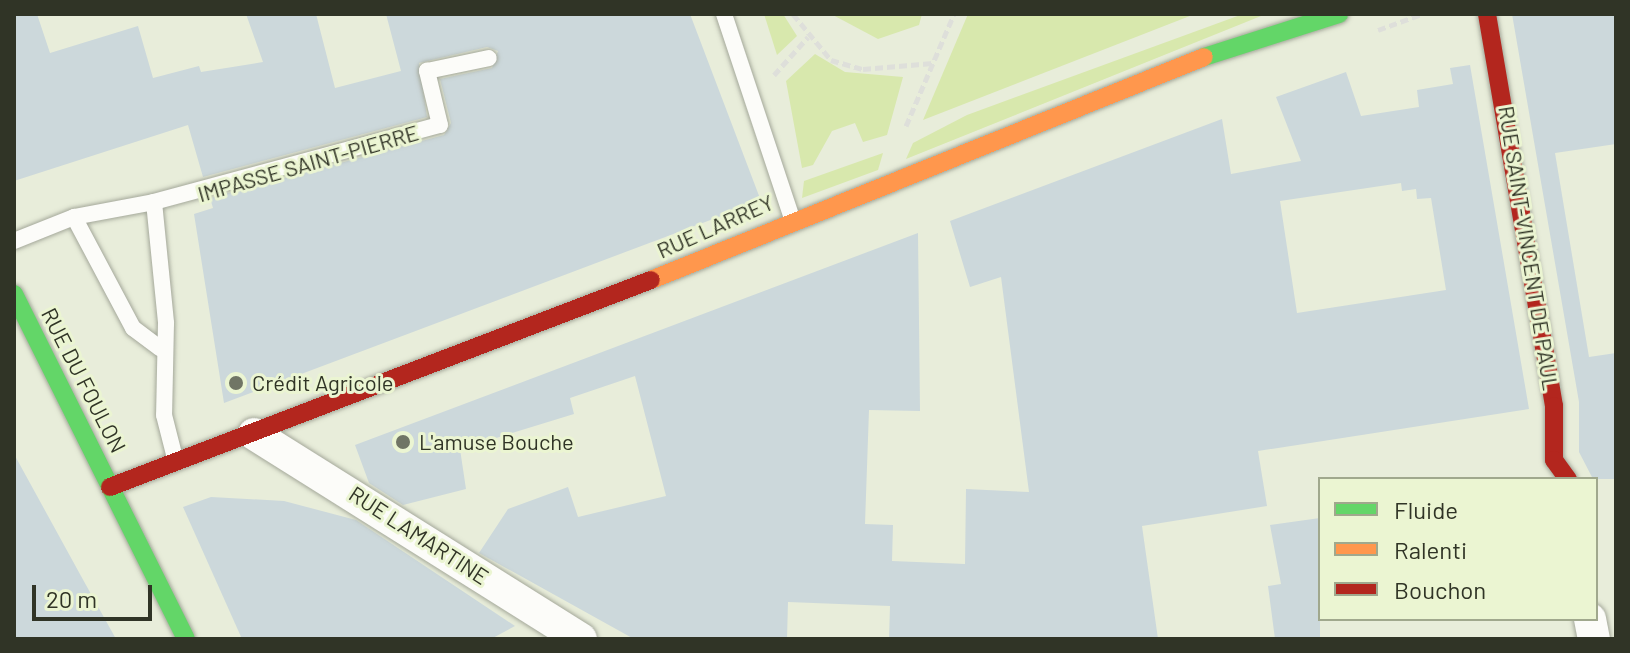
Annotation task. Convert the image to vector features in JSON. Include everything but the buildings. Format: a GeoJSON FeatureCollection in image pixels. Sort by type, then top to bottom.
{"type":"FeatureCollection","features":[{"type":"Feature","properties":{"kind":"street","name":"RUE LARREY"},"geometry":{"type":"LineString","coordinates":[[110,487],[177,464],[754,240],[792,218],[1271,31],[1304,20],[1339,14]]}},
{"type":"Feature","properties":{"kind":"street","name":"RUE SAINT-VINCENT DE PAUL"},"geometry":{"type":"LineString","coordinates":[[1487,14],[1552,391],[1554,460],[1567,477]]}},
{"type":"Feature","properties":{"kind":"street","name":"RUE DU FOULON"},"geometry":{"type":"LineString","coordinates":[[14,294],[186,639]]}},
{"type":"Feature","properties":{"kind":"street","name":"RUE LAMARTINE"},"geometry":{"type":"LineString","coordinates":[[254,434],[575,638]]}},
{"type":"Feature","properties":{"kind":"lane"},"geometry":{"type":"LineString","coordinates":[[724,14],[792,218]]}},
{"type":"Feature","properties":{"kind":"lane","name":"IMPASSE SAINT-PIERRE"},"geometry":{"type":"LineString","coordinates":[[154,202],[440,125],[427,71],[489,58]]}},
{"type":"Feature","properties":{"kind":"lane"},"geometry":{"type":"LineString","coordinates":[[14,241],[74,217],[154,202],[166,323],[160,348],[164,415],[177,464]]}},
{"type":"Feature","properties":{"kind":"lane"},"geometry":{"type":"LineString","coordinates":[[74,217],[133,328],[160,348]]}},
{"type":"Feature","properties":{"kind":"path"},"geometry":{"type":"LineString","coordinates":[[793,14],[808,37],[831,60],[863,69],[933,63]]}},
{"type":"Feature","properties":{"kind":"path"},"geometry":{"type":"LineString","coordinates":[[900,140],[954,14]]}},
{"type":"Feature","properties":{"kind":"path"},"geometry":{"type":"LineString","coordinates":[[752,99],[808,37]]}},
{"type":"Feature","properties":{"kind":"green space"},"geometry":{"type":"Polygon","coordinates":[[[764,14],[783,14],[797,36],[777,55],[764,14]]]}},
{"type":"Feature","properties":{"kind":"green space"},"geometry":{"type":"Polygon","coordinates":[[[831,14],[922,14],[919,25],[878,39],[831,14]]]}},
{"type":"Feature","properties":{"kind":"green space"},"geometry":{"type":"Polygon","coordinates":[[[968,14],[1195,14],[923,120],[968,14]]]}},
{"type":"Feature","properties":{"kind":"green space"},"geometry":{"type":"Polygon","coordinates":[[[1243,14],[1266,14],[906,159],[913,143],[967,115],[1243,14]]]}},
{"type":"Feature","properties":{"kind":"green space"},"geometry":{"type":"Polygon","coordinates":[[[815,54],[845,72],[903,77],[887,135],[863,142],[855,123],[832,131],[813,165],[802,168],[786,81],[815,54]]]}},
{"type":"Feature","properties":{"kind":"green space"},"geometry":{"type":"Polygon","coordinates":[[[883,153],[878,170],[802,198],[804,181],[883,153]]]}},
{"type":"Feature","properties":{"kind":"traffic: fast"},"geometry":{"type":"LineString","coordinates":[[1204,57],[1339,14]]}},
{"type":"Feature","properties":{"kind":"traffic: fast"},"geometry":{"type":"LineString","coordinates":[[14,294],[186,639]]}},
{"type":"Feature","properties":{"kind":"traffic: slow"},"geometry":{"type":"LineString","coordinates":[[651,280],[1204,57]]}},
{"type":"Feature","properties":{"kind":"traffic: jam"},"geometry":{"type":"LineString","coordinates":[[1487,14],[1554,406],[1554,460],[1567,477]]}},
{"type":"Feature","properties":{"kind":"traffic: jam"},"geometry":{"type":"LineString","coordinates":[[110,487],[651,280]]}},
{"type":"Feature","properties":{"kind":"place","name":"Crédit Agricole"},"geometry":{"type":"Point","coordinates":[236,383]}},
{"type":"Feature","properties":{"kind":"place","name":"L'amuse Bouche"},"geometry":{"type":"Point","coordinates":[403,442]}}]}
